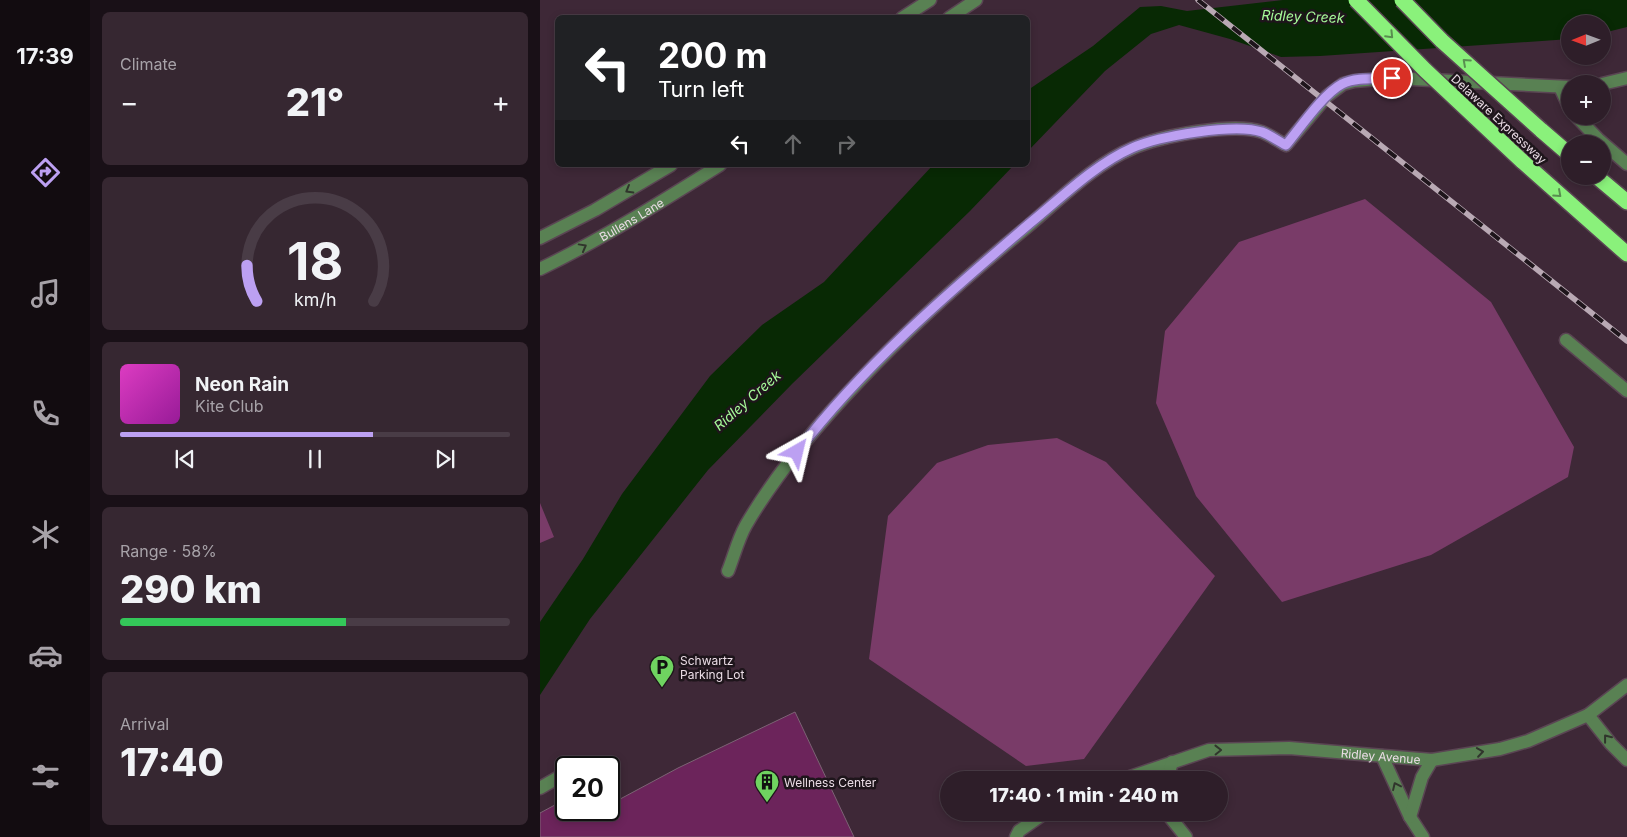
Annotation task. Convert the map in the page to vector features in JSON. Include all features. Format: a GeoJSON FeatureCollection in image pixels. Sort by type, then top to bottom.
{"type":"FeatureCollection","features":[{"type":"Feature","properties":{"kind":"highway","name":"Delaware Expressway"},"geometry":{"type":"LineString","coordinates":[[1356,0],[1424,70],[1522,161],[1627,254]]}},
{"type":"Feature","properties":{"kind":"highway","name":"Delaware Expressway"},"geometry":{"type":"LineString","coordinates":[[1402,0],[1442,41],[1561,148]]}},
{"type":"Feature","properties":{"kind":"highway"},"geometry":{"type":"LineString","coordinates":[[1607,185],[1627,202]]}},
{"type":"Feature","properties":{"kind":"street"},"geometry":{"type":"LineString","coordinates":[[907,15],[930,0]]}},
{"type":"Feature","properties":{"kind":"street"},"geometry":{"type":"LineString","coordinates":[[954,15],[976,0]]}},
{"type":"Feature","properties":{"kind":"street"},"geometry":{"type":"LineString","coordinates":[[728,571],[746,527],[769,490],[820,422],[884,354],[948,293],[1098,168],[1132,148],[1160,138],[1227,130],[1262,132],[1286,145],[1327,96],[1343,84],[1354,81],[1392,78],[1561,87]]}},
{"type":"Feature","properties":{"kind":"street"},"geometry":{"type":"LineString","coordinates":[[1611,82],[1627,78]]}},
{"type":"Feature","properties":{"kind":"street"},"geometry":{"type":"LineString","coordinates":[[1585,125],[1627,164]]}},
{"type":"Feature","properties":{"kind":"street","name":"Bullens Lane"},"geometry":{"type":"LineString","coordinates":[[540,238],[595,210],[668,167]]}},
{"type":"Feature","properties":{"kind":"street","name":"Bullens Lane"},"geometry":{"type":"LineString","coordinates":[[540,269],[568,256],[659,204],[717,167]]}},
{"type":"Feature","properties":{"kind":"street"},"geometry":{"type":"LineString","coordinates":[[1566,340],[1627,391]]}},
{"type":"Feature","properties":{"kind":"street","name":"Ridley Avenue"},"geometry":{"type":"LineString","coordinates":[[1146,771],[1209,750],[1289,748],[1432,760],[1500,749],[1528,741],[1588,715],[1627,685]]}},
{"type":"Feature","properties":{"kind":"street"},"geometry":{"type":"LineString","coordinates":[[1588,715],[1611,744],[1627,760]]}},
{"type":"Feature","properties":{"kind":"street"},"geometry":{"type":"LineString","coordinates":[[1382,756],[1410,817],[1423,837]]}},
{"type":"Feature","properties":{"kind":"street"},"geometry":{"type":"LineString","coordinates":[[1410,817],[1422,777],[1432,760]]}},
{"type":"Feature","properties":{"kind":"street"},"geometry":{"type":"LineString","coordinates":[[1170,771],[1172,762]]}},
{"type":"Feature","properties":{"kind":"street"},"geometry":{"type":"LineString","coordinates":[[540,788],[555,779]]}},
{"type":"Feature","properties":{"kind":"street"},"geometry":{"type":"LineString","coordinates":[[1016,837],[1019,831],[1033,821]]}},
{"type":"Feature","properties":{"kind":"street"},"geometry":{"type":"LineString","coordinates":[[1173,821],[1186,837]]}},
{"type":"Feature","properties":{"kind":"shaded area"},"geometry":{"type":"Polygon","coordinates":[[[1365,199],[1491,302],[1574,447],[1568,477],[1431,555],[1282,602],[1196,496],[1156,403],[1165,331],[1239,242],[1365,199]]]}},
{"type":"Feature","properties":{"kind":"shaded area"},"geometry":{"type":"Polygon","coordinates":[[[1057,438],[1106,462],[1215,576],[1084,759],[1026,766],[869,659],[888,516],[937,463],[988,445],[1057,438]]]}},
{"type":"Feature","properties":{"kind":"shaded area"},"geometry":{"type":"Polygon","coordinates":[[[540,503],[554,537],[540,543],[540,503]]]}},
{"type":"Feature","properties":{"kind":"water","name":"Ridley Creek"},"geometry":{"type":"Polygon","coordinates":[[[1283,0],[1627,0],[1627,27],[1611,31],[1611,15],[1561,15],[1561,40],[1281,57],[1230,39],[1179,25],[1151,34],[1105,71],[1030,149],[1030,89],[1093,46],[1140,7],[1161,6],[1187,11],[1283,0]]]}},
{"type":"Feature","properties":{"kind":"water","name":"Ridley Creek"},"geometry":{"type":"Polygon","coordinates":[[[931,167],[1012,167],[970,211],[792,384],[708,470],[590,619],[540,695],[540,622],[583,559],[622,494],[710,376],[762,325],[824,282],[931,167]]]}},
{"type":"Feature","properties":{"kind":"building","name":"Wellness Center"},"geometry":{"type":"Polygon","coordinates":[[[795,712],[854,837],[540,837],[540,813],[555,805],[555,821],[620,821],[620,799],[678,768],[795,712]]]}},
{"type":"Feature","properties":{"kind":"railway"},"geometry":{"type":"LineString","coordinates":[[1198,0],[1627,341]]}},
{"type":"Feature","properties":{"kind":"place","name":"Schwartz Parking Lot"},"geometry":{"type":"Point","coordinates":[662,688]}},
{"type":"Feature","properties":{"kind":"place","name":"Wellness Center"},"geometry":{"type":"Point","coordinates":[767,803]}},
{"type":"Feature","properties":{"kind":"route"},"geometry":{"type":"LineString","coordinates":[[797,452],[820,422],[884,354],[948,293],[1098,168],[1132,148],[1160,138],[1194,132],[1219,130],[1262,132],[1286,145],[1335,88],[1354,81],[1392,78]]}}]}
